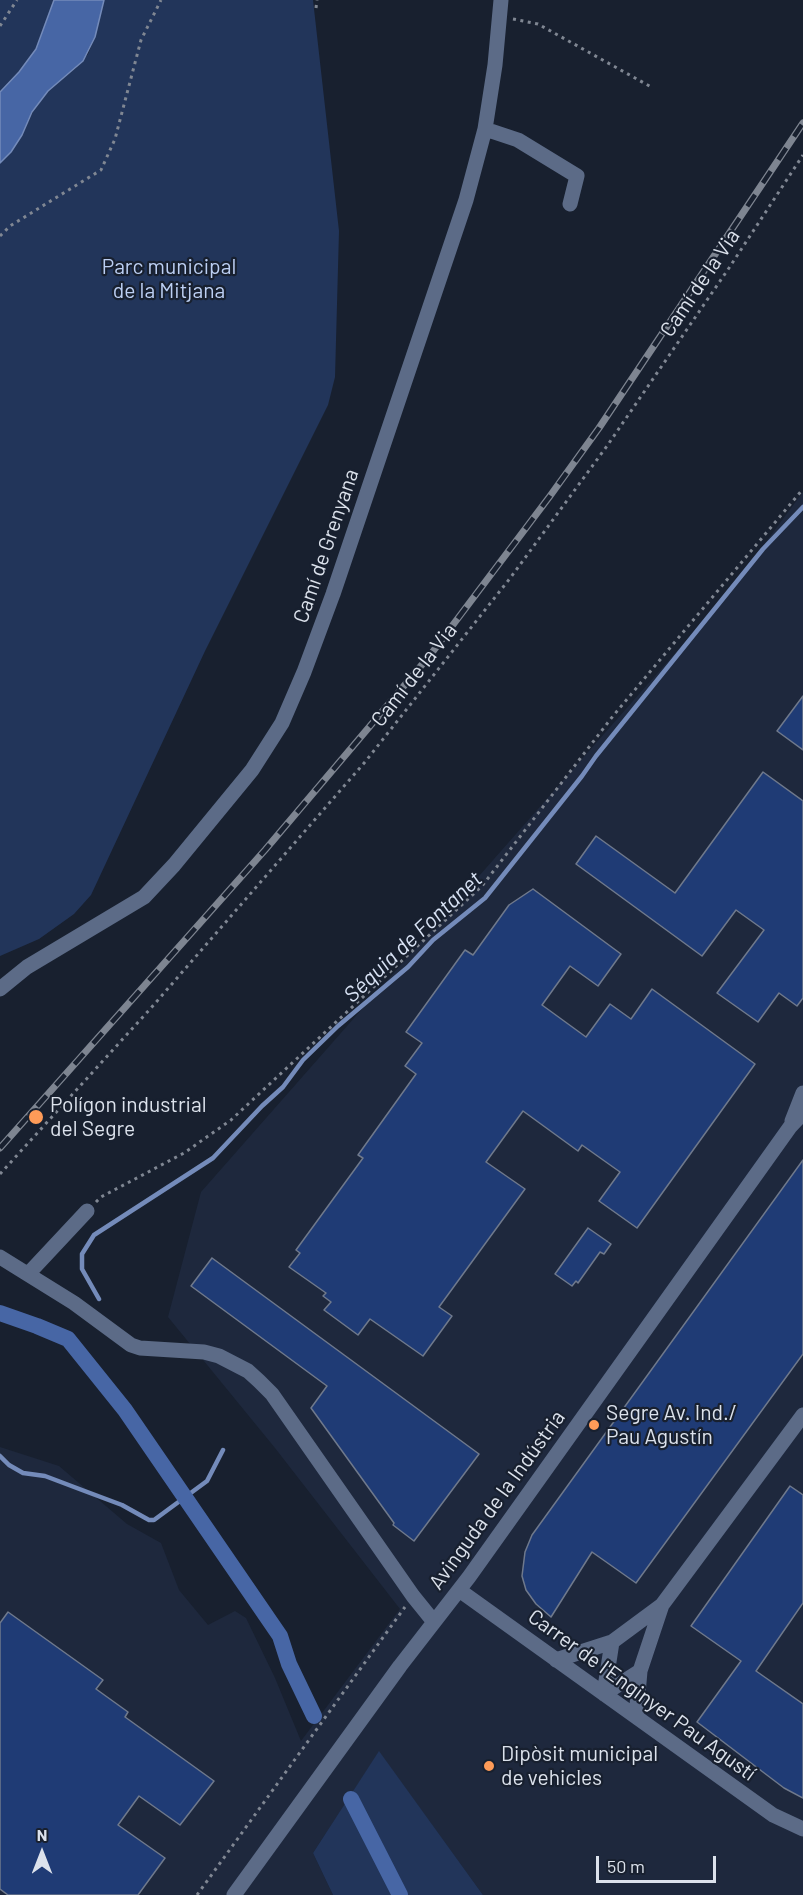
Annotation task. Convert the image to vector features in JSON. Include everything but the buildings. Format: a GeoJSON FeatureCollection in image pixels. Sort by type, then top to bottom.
{"type":"FeatureCollection","features":[{"type":"Feature","properties":{"kind":"street","name":"Camí de Grenyana"},"geometry":{"type":"LineString","coordinates":[[0,989],[27,967],[144,897],[174,865],[245,778],[282,723],[304,672],[361,515],[466,200],[485,129],[495,65],[501,0]]}},
{"type":"Feature","properties":{"kind":"street"},"geometry":{"type":"LineString","coordinates":[[485,129],[518,140],[578,176],[570,204]]}},
{"type":"Feature","properties":{"kind":"street","name":"Avinguda de la Indústria"},"geometry":{"type":"LineString","coordinates":[[790,1127],[803,1093]]}},
{"type":"Feature","properties":{"kind":"street","name":"Avinguda de la Indústria"},"geometry":{"type":"LineString","coordinates":[[234,1895],[459,1590],[790,1127],[803,1113]]}},
{"type":"Feature","properties":{"kind":"street"},"geometry":{"type":"LineString","coordinates":[[28,1274],[87,1212]]}},
{"type":"Feature","properties":{"kind":"street"},"geometry":{"type":"LineString","coordinates":[[0,1257],[74,1303],[131,1345],[149,1349],[204,1352],[219,1356],[254,1376],[273,1394],[413,1596],[434,1622]]}},
{"type":"Feature","properties":{"kind":"street"},"geometry":{"type":"LineString","coordinates":[[556,1660],[612,1641],[662,1605],[803,1415]]}},
{"type":"Feature","properties":{"kind":"street","name":"Carrer de l'Enginyer Pau Agustí"},"geometry":{"type":"LineString","coordinates":[[459,1590],[773,1815],[803,1829]]}},
{"type":"Feature","properties":{"kind":"street"},"geometry":{"type":"LineString","coordinates":[[636,1717],[640,1671],[662,1605]]}},
{"type":"Feature","properties":{"kind":"street"},"geometry":{"type":"LineString","coordinates":[[625,1631],[649,1645]]}},
{"type":"Feature","properties":{"kind":"street"},"geometry":{"type":"LineString","coordinates":[[604,1694],[612,1641]]}},
{"type":"Feature","properties":{"kind":"street"},"geometry":{"type":"LineString","coordinates":[[604,1694],[640,1671]]}},
{"type":"Feature","properties":{"kind":"path"},"geometry":{"type":"LineString","coordinates":[[0,26],[17,0]]}},
{"type":"Feature","properties":{"kind":"path"},"geometry":{"type":"LineString","coordinates":[[0,236],[10,226],[101,170],[115,139],[141,40],[161,0]]}},
{"type":"Feature","properties":{"kind":"path"},"geometry":{"type":"LineString","coordinates":[[316,8],[317,0]]}},
{"type":"Feature","properties":{"kind":"path"},"geometry":{"type":"LineString","coordinates":[[500,16],[538,24],[653,88]]}},
{"type":"Feature","properties":{"kind":"path","name":"Camí de la Via"},"geometry":{"type":"LineString","coordinates":[[0,1174],[151,1008],[365,762],[512,577],[614,436],[803,155]]}},
{"type":"Feature","properties":{"kind":"path"},"geometry":{"type":"LineString","coordinates":[[87,1212],[101,1197],[184,1153],[231,1120],[482,886],[613,716],[803,489]]}},
{"type":"Feature","properties":{"kind":"path"},"geometry":{"type":"LineString","coordinates":[[197,1895],[413,1596]]}},
{"type":"Feature","properties":{"kind":"shaded area"},"geometry":{"type":"Polygon","coordinates":[[[54,0],[104,0],[95,37],[83,61],[48,91],[32,112],[22,135],[11,152],[0,163],[0,92],[36,49],[54,0]]]}},
{"type":"Feature","properties":{"kind":"shaded area"},"geometry":{"type":"Polygon","coordinates":[[[803,492],[803,1895],[483,1895],[379,1752],[313,1853],[333,1895],[0,1895],[0,1447],[59,1466],[127,1524],[161,1543],[179,1590],[208,1625],[235,1611],[246,1618],[275,1678],[301,1741],[400,1609],[275,1448],[168,1317],[201,1192],[728,593],[803,492]]]}},
{"type":"Feature","properties":{"kind":"green space"},"geometry":{"type":"Polygon","coordinates":[[[0,0],[54,0],[36,49],[0,92],[0,0]]]}},
{"type":"Feature","properties":{"kind":"green space","name":"Parc municipal de la Mitjana"},"geometry":{"type":"Polygon","coordinates":[[[104,0],[313,0],[339,231],[335,377],[328,405],[205,651],[91,895],[74,914],[39,939],[0,956],[0,163],[11,152],[33,112],[48,91],[76,68],[88,54],[95,37],[104,0]]]}},
{"type":"Feature","properties":{"kind":"green space"},"geometry":{"type":"Polygon","coordinates":[[[379,1751],[483,1895],[333,1895],[313,1853],[379,1751]]]}},
{"type":"Feature","properties":{"kind":"waterway","name":"Séquia de Fontanet"},"geometry":{"type":"LineString","coordinates":[[99,1299],[82,1269],[82,1254],[94,1235],[213,1158],[283,1087],[303,1060],[338,1026],[408,967],[433,940],[485,898],[763,549],[803,507]]}},
{"type":"Feature","properties":{"kind":"waterway"},"geometry":{"type":"LineString","coordinates":[[0,1313],[68,1339],[125,1410],[280,1636],[289,1664],[314,1716]]}},
{"type":"Feature","properties":{"kind":"waterway","name":"Séquia de Fontanet"},"geometry":{"type":"LineString","coordinates":[[0,1456],[9,1465],[23,1473],[45,1476],[122,1505],[149,1520],[154,1520],[207,1481],[223,1450]]}},
{"type":"Feature","properties":{"kind":"waterway"},"geometry":{"type":"LineString","coordinates":[[351,1799],[400,1895]]}},
{"type":"Feature","properties":{"kind":"railway"},"geometry":{"type":"LineString","coordinates":[[0,1148],[265,850],[431,654],[599,428],[803,123]]}},
{"type":"Feature","properties":{"kind":"place","name":"Polígon industrial del Segre"},"geometry":{"type":"Point","coordinates":[36,1117]}},
{"type":"Feature","properties":{"kind":"place","name":"Segre Av. Ind./ Pau Agustín"},"geometry":{"type":"Point","coordinates":[594,1425]}},
{"type":"Feature","properties":{"kind":"place","name":"Dipòsit municipal de vehicles"},"geometry":{"type":"Point","coordinates":[489,1766]}}]}
